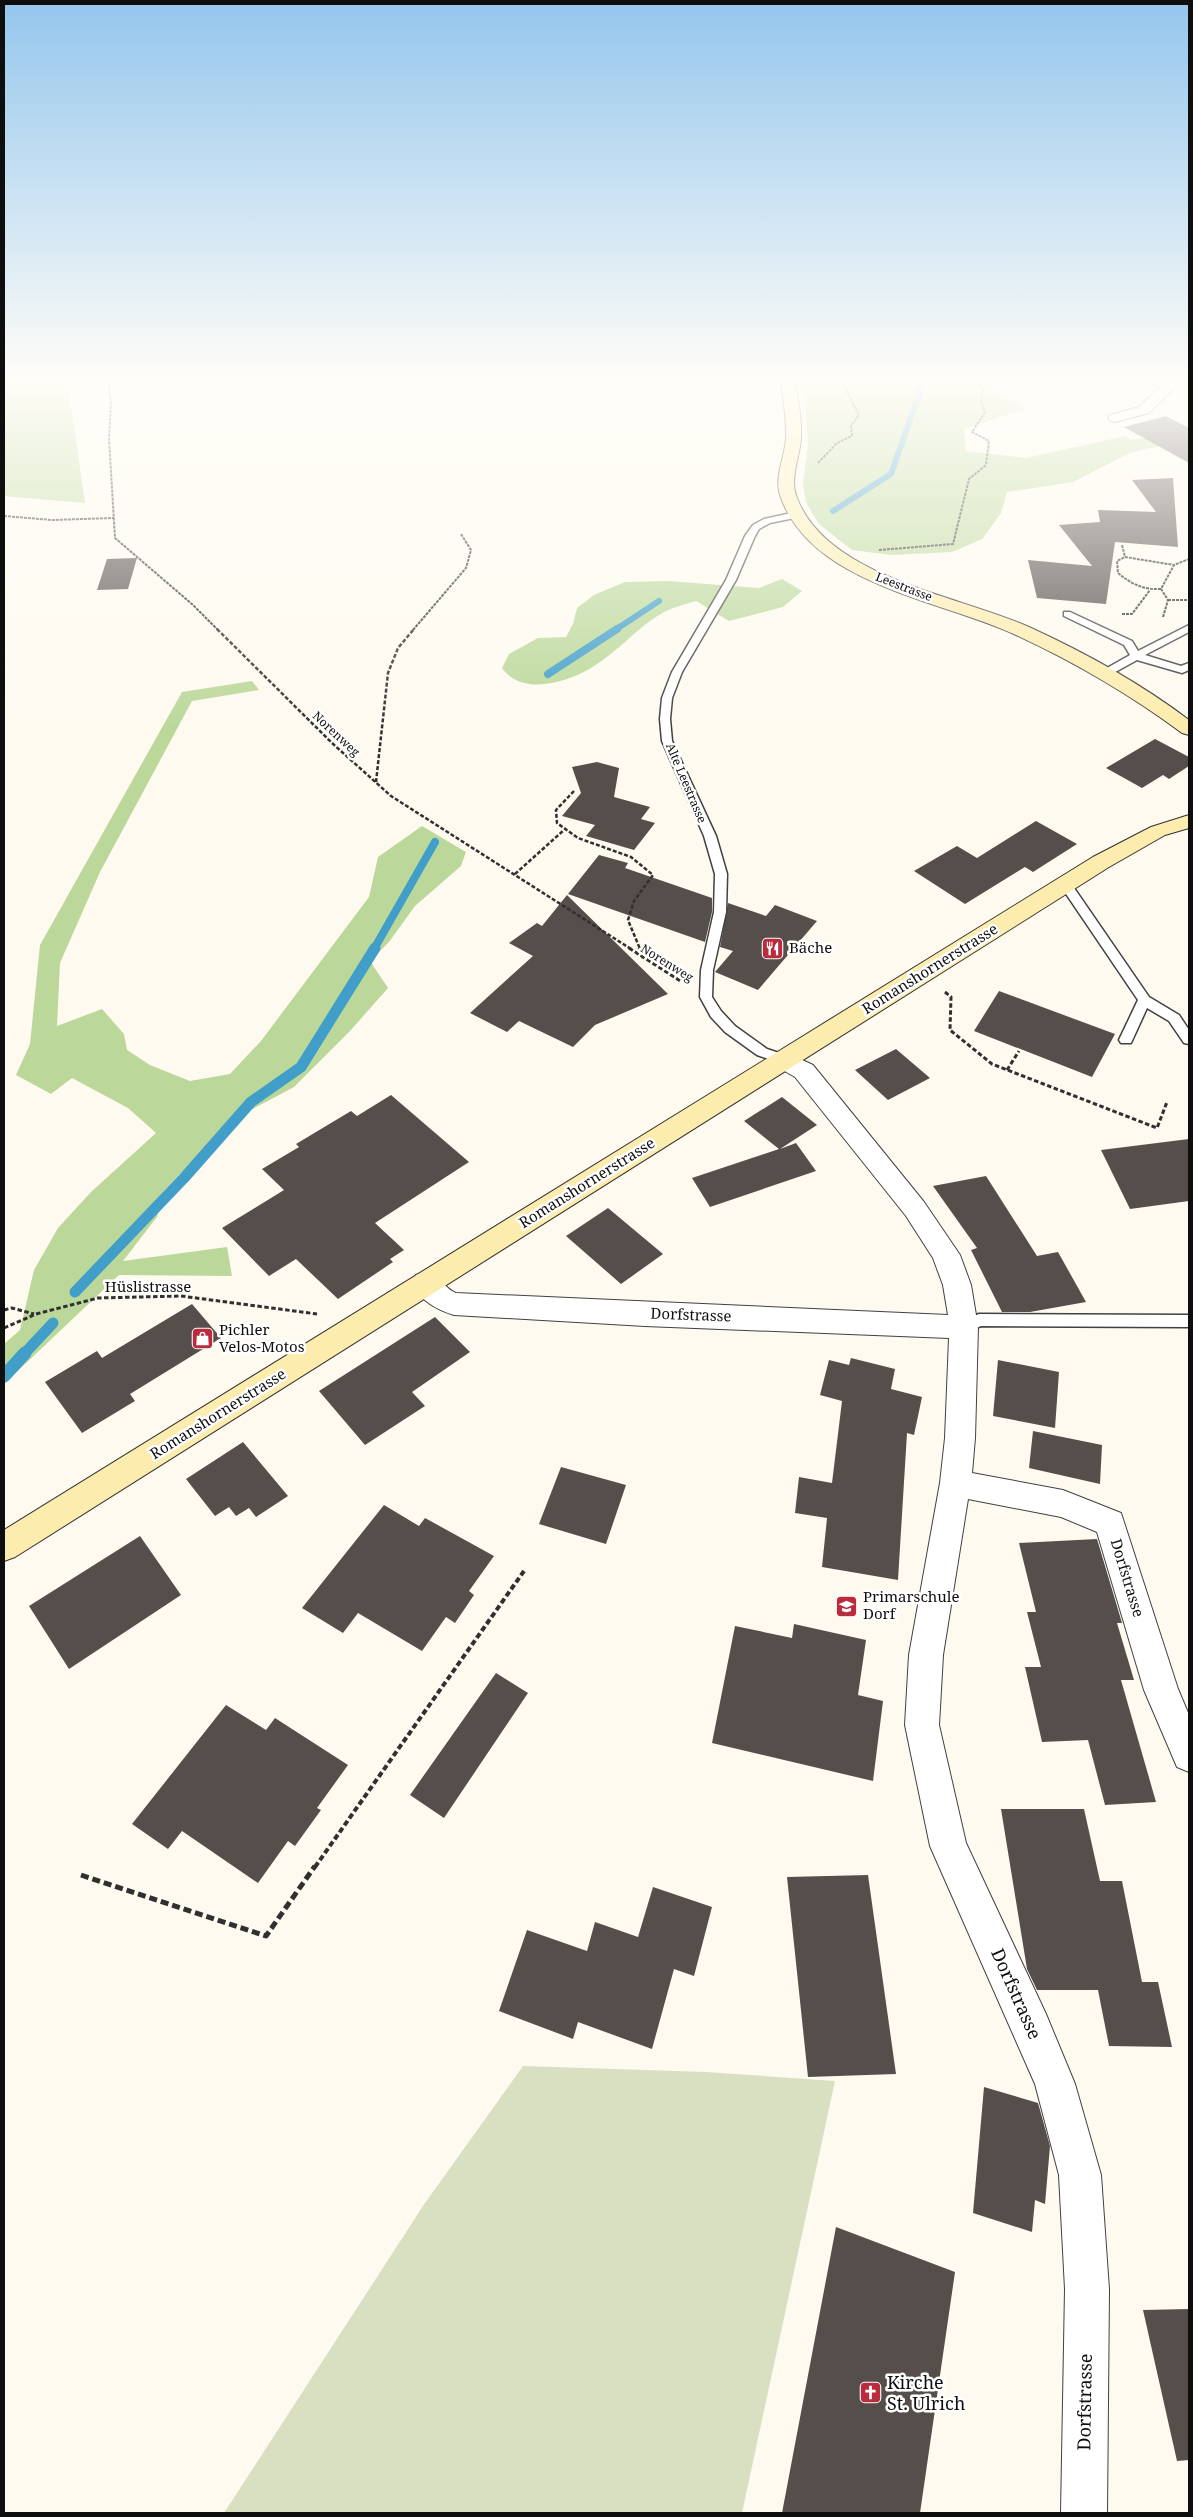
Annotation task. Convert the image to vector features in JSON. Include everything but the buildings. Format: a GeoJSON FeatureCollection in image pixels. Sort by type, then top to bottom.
{"type":"FeatureCollection","features":[{"type":"Feature","properties":{"kind":"main road","name":"Leestrasse"},"geometry":{"type":"LineString","coordinates":[[788,495],[796,515],[812,536],[835,554],[912,592],[958,606],[1019,629],[1152,701],[1189,729]]}},
{"type":"Feature","properties":{"kind":"main road","name":"Leestrasse"},"geometry":{"type":"LineString","coordinates":[[1152,701],[1189,714]]}},
{"type":"Feature","properties":{"kind":"main road","name":"Romanshornerstrasse"},"geometry":{"type":"LineString","coordinates":[[4,1547],[1139,840],[1181,823],[1185,808],[1189,805]]}},
{"type":"Feature","properties":{"kind":"street","name":"Dorfstrasse"},"geometry":{"type":"LineString","coordinates":[[783,1060],[804,1071],[915,1209],[946,1255],[957,1286],[964,1326],[960,1438],[955,1483],[926,1655],[922,1725],[948,1846],[1032,2028],[1055,2084],[1080,2175],[1087,2289],[1084,2513]]}},
{"type":"Feature","properties":{"kind":"street","name":"Dorfstrasse"},"geometry":{"type":"LineString","coordinates":[[426,1283],[442,1299],[454,1304],[541,1310],[964,1326]]}},
{"type":"Feature","properties":{"kind":"street","name":"Dorfstrasse"},"geometry":{"type":"LineString","coordinates":[[955,1483],[1063,1504],[1110,1523],[1161,1690],[1189,1755]]}},
{"type":"Feature","properties":{"kind":"lane","name":"Alte Leestrasse"},"geometry":{"type":"LineString","coordinates":[[706,997],[707,970],[720,912],[721,874],[710,836],[667,741],[665,719],[667,698],[677,672],[731,580],[750,536],[756,527],[767,521],[796,515]]}},
{"type":"Feature","properties":{"kind":"lane"},"geometry":{"type":"LineString","coordinates":[[1067,614],[1128,643],[1136,656],[1182,670],[1189,666]]}},
{"type":"Feature","properties":{"kind":"lane"},"geometry":{"type":"LineString","coordinates":[[1104,674],[1189,628]]}},
{"type":"Feature","properties":{"kind":"lane"},"geometry":{"type":"LineString","coordinates":[[1066,885],[1144,1000],[1174,1018],[1189,1040]]}},
{"type":"Feature","properties":{"kind":"lane"},"geometry":{"type":"LineString","coordinates":[[706,997],[716,1014],[730,1029],[762,1052],[783,1060]]}},
{"type":"Feature","properties":{"kind":"lane"},"geometry":{"type":"LineString","coordinates":[[1126,1040],[1144,1000]]}},
{"type":"Feature","properties":{"kind":"lane"},"geometry":{"type":"LineString","coordinates":[[964,1326],[979,1320],[1189,1321]]}},
{"type":"Feature","properties":{"kind":"path","name":"Norenweg"},"geometry":{"type":"LineString","coordinates":[[112,495],[116,538],[193,605],[252,665],[392,796],[515,874],[536,890],[706,997]]}},
{"type":"Feature","properties":{"kind":"path"},"geometry":{"type":"LineString","coordinates":[[876,550],[952,544],[959,525],[965,495]]}},
{"type":"Feature","properties":{"kind":"path"},"geometry":{"type":"LineString","coordinates":[[4,516],[52,520],[114,518]]}},
{"type":"Feature","properties":{"kind":"path"},"geometry":{"type":"LineString","coordinates":[[376,782],[388,673],[398,648],[466,568],[471,550],[461,534]]}},
{"type":"Feature","properties":{"kind":"path"},"geometry":{"type":"LineString","coordinates":[[1122,545],[1125,557]]}},
{"type":"Feature","properties":{"kind":"path"},"geometry":{"type":"LineString","coordinates":[[1161,589],[1150,590],[1130,583],[1118,573],[1117,561],[1125,557],[1174,565],[1189,558]]}},
{"type":"Feature","properties":{"kind":"path"},"geometry":{"type":"LineString","coordinates":[[1161,589],[1174,565]]}},
{"type":"Feature","properties":{"kind":"path"},"geometry":{"type":"LineString","coordinates":[[1161,589],[1168,600],[1188,606]]}},
{"type":"Feature","properties":{"kind":"path"},"geometry":{"type":"LineString","coordinates":[[1128,643],[1161,624],[1168,600]]}},
{"type":"Feature","properties":{"kind":"path"},"geometry":{"type":"LineString","coordinates":[[574,791],[556,810],[557,823],[564,830],[578,838],[631,857],[652,875],[634,901],[628,920],[643,958]]}},
{"type":"Feature","properties":{"kind":"path"},"geometry":{"type":"LineString","coordinates":[[515,874],[564,830]]}},
{"type":"Feature","properties":{"kind":"path"},"geometry":{"type":"LineString","coordinates":[[939,987],[951,997],[950,1030],[992,1064],[1157,1128],[1167,1102]]}},
{"type":"Feature","properties":{"kind":"path"},"geometry":{"type":"LineString","coordinates":[[1007,1070],[1019,1051]]}},
{"type":"Feature","properties":{"kind":"path","name":"Hüslistrasse"},"geometry":{"type":"LineString","coordinates":[[4,1328],[36,1314],[98,1298],[181,1296],[334,1316],[349,1332]]}},
{"type":"Feature","properties":{"kind":"path"},"geometry":{"type":"LineString","coordinates":[[4,1310],[12,1308],[36,1314]]}},
{"type":"Feature","properties":{"kind":"path"},"geometry":{"type":"LineString","coordinates":[[81,1875],[266,1936],[524,1570]]}},
{"type":"Feature","properties":{"kind":"green space"},"geometry":{"type":"Polygon","coordinates":[[[84,495],[85,503],[4,496],[84,495]]]}},
{"type":"Feature","properties":{"kind":"green space"},"geometry":{"type":"Polygon","coordinates":[[[805,495],[1006,495],[1001,513],[982,539],[952,552],[891,555],[852,550],[819,524],[806,503],[805,495]]]}},
{"type":"Feature","properties":{"kind":"green space"},"geometry":{"type":"Polygon","coordinates":[[[782,579],[802,591],[783,607],[729,621],[696,601],[676,607],[654,618],[601,662],[581,673],[557,682],[532,684],[521,682],[511,677],[502,668],[509,654],[538,638],[566,637],[573,624],[577,608],[594,595],[625,582],[668,581],[759,588],[782,579]]]}},
{"type":"Feature","properties":{"kind":"green space"},"geometry":{"type":"Polygon","coordinates":[[[252,681],[259,690],[192,701],[100,872],[60,963],[57,1026],[102,1009],[124,1034],[127,1050],[150,1065],[190,1081],[230,1074],[261,1041],[369,897],[378,857],[422,826],[466,852],[461,866],[415,906],[389,942],[370,961],[388,988],[350,1031],[294,1087],[247,1112],[196,1157],[164,1191],[157,1217],[123,1261],[227,1247],[232,1276],[119,1275],[4,1384],[4,1344],[20,1330],[34,1270],[58,1228],[91,1192],[156,1133],[128,1108],[72,1078],[51,1094],[16,1075],[30,1044],[40,945],[182,692],[252,681]]]}},
{"type":"Feature","properties":{"kind":"green space"},"geometry":{"type":"Polygon","coordinates":[[[523,2066],[706,2072],[835,2081],[742,2513],[224,2513],[425,2203],[523,2066]]]}},
{"type":"Feature","properties":{"kind":"waterway"},"geometry":{"type":"LineString","coordinates":[[833,511],[857,495]]}},
{"type":"Feature","properties":{"kind":"waterway"},"geometry":{"type":"LineString","coordinates":[[615,630],[659,601]]}},
{"type":"Feature","properties":{"kind":"waterway"},"geometry":{"type":"LineString","coordinates":[[548,674],[617,629]]}},
{"type":"Feature","properties":{"kind":"waterway"},"geometry":{"type":"LineString","coordinates":[[374,949],[435,842]]}},
{"type":"Feature","properties":{"kind":"waterway"},"geometry":{"type":"LineString","coordinates":[[75,1292],[184,1178],[251,1102],[301,1067],[375,948]]}},
{"type":"Feature","properties":{"kind":"waterway"},"geometry":{"type":"LineString","coordinates":[[24,1354],[53,1323]]}},
{"type":"Feature","properties":{"kind":"waterway"},"geometry":{"type":"LineString","coordinates":[[4,1376],[25,1353]]}},
{"type":"Feature","properties":{"kind":"place","name":"Bäche"},"geometry":{"type":"Point","coordinates":[773,948]}},
{"type":"Feature","properties":{"kind":"place","name":"Pichler Velos-Motos"},"geometry":{"type":"Point","coordinates":[203,1339]}},
{"type":"Feature","properties":{"kind":"place","name":"Primarschule Dorf"},"geometry":{"type":"Point","coordinates":[847,1606]}},
{"type":"Feature","properties":{"kind":"place","name":"Kirche St. Ulrich"},"geometry":{"type":"Point","coordinates":[871,2393]}}]}
